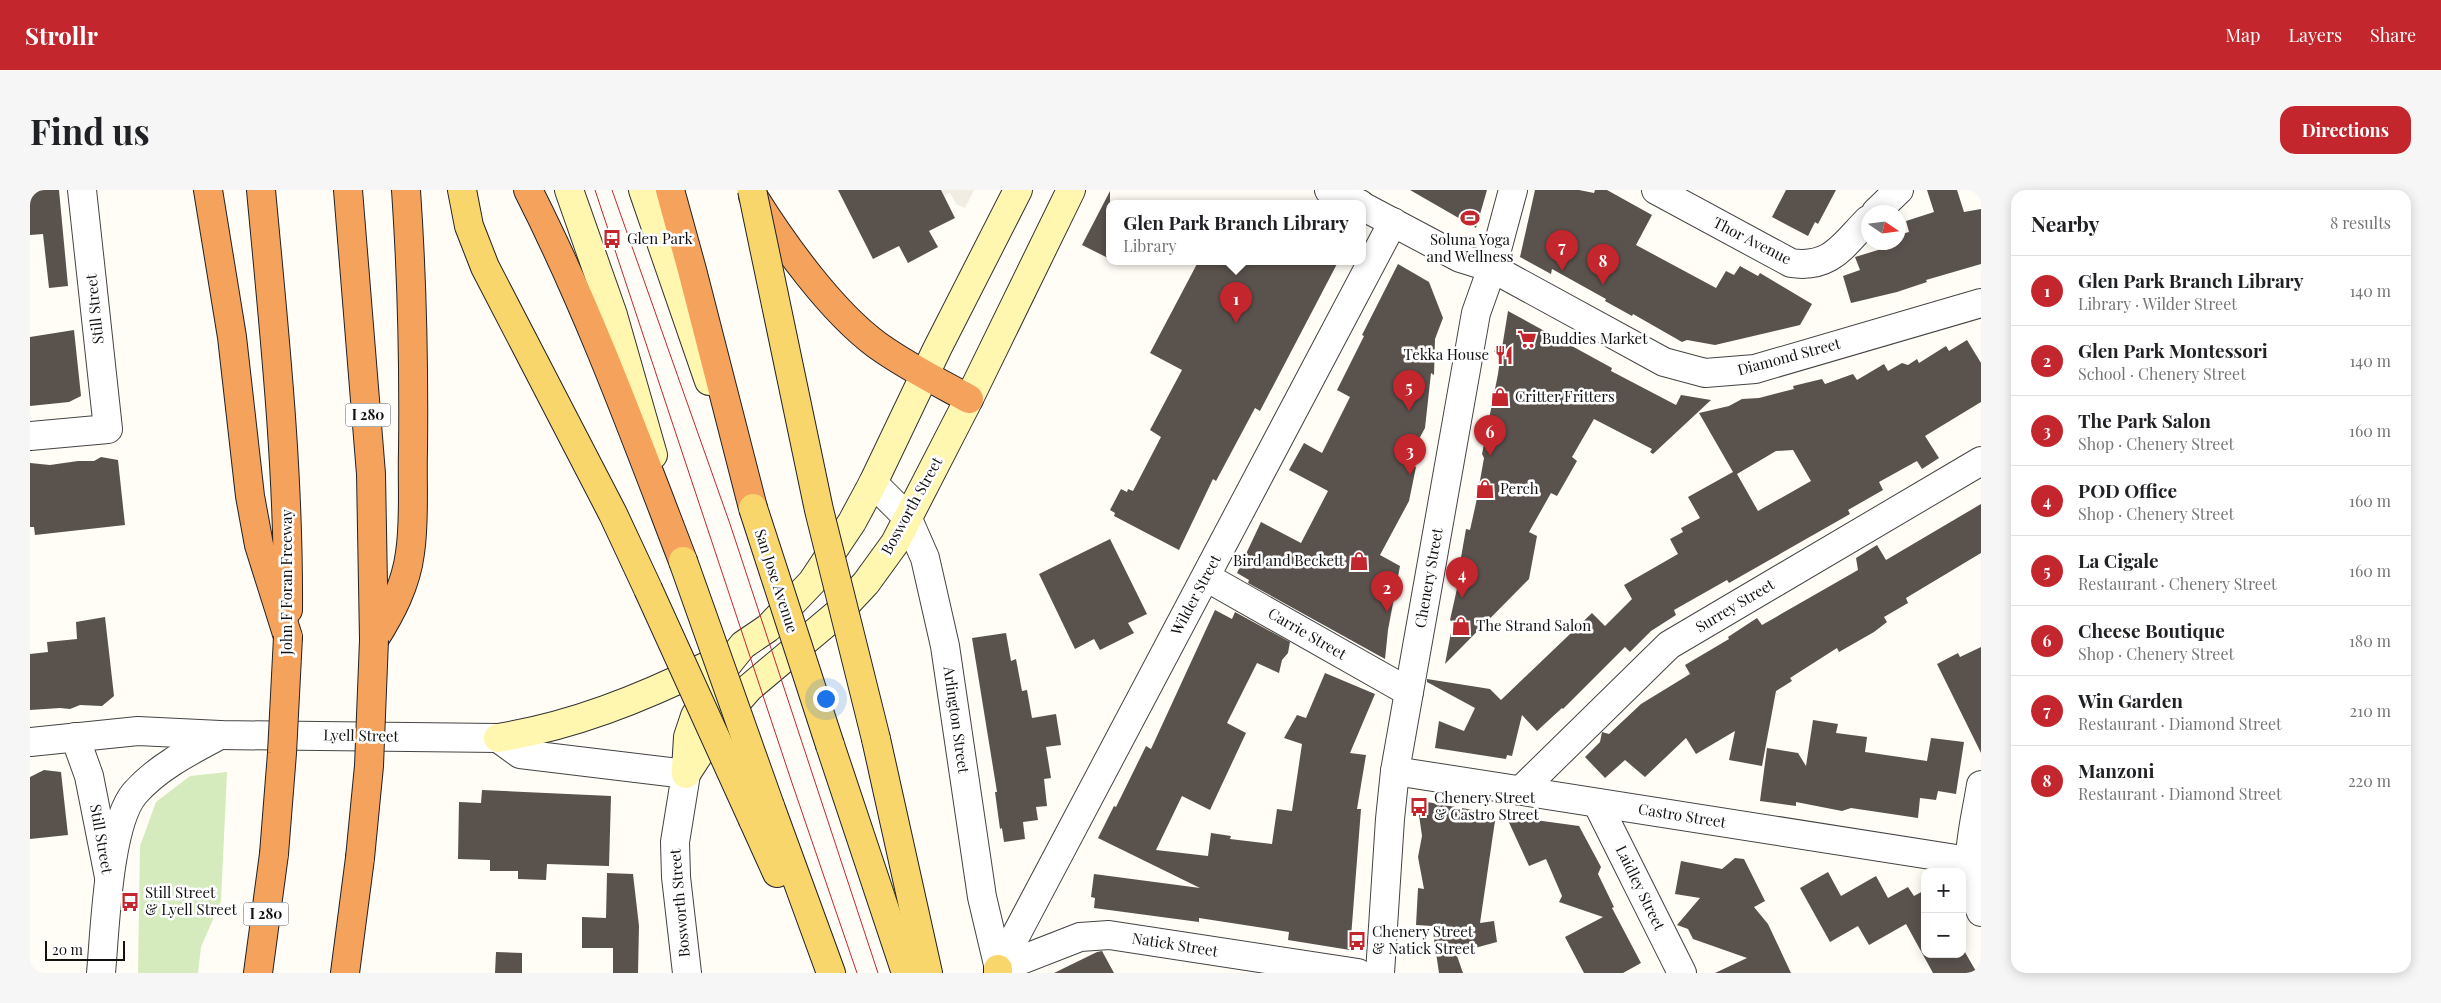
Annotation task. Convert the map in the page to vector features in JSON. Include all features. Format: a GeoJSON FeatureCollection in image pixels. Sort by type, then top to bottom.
{"type":"FeatureCollection","features":[{"type":"Feature","properties":{"kind":"highway"},"geometry":{"type":"LineString","coordinates":[[208,190],[232,337],[250,496],[260,544],[288,636]]}},
{"type":"Feature","properties":{"kind":"highway","name":"John F Foran Freeway"},"geometry":{"type":"LineString","coordinates":[[258,973],[274,854],[282,754],[288,636],[288,555],[283,438],[262,190]]}},
{"type":"Feature","properties":{"kind":"highway","name":"I 280"},"geometry":{"type":"LineString","coordinates":[[345,973],[360,858],[369,766],[374,640],[371,474],[348,190]]}},
{"type":"Feature","properties":{"kind":"highway"},"geometry":{"type":"LineString","coordinates":[[374,640],[389,616],[402,588],[410,554],[413,409],[406,190]]}},
{"type":"Feature","properties":{"kind":"highway"},"geometry":{"type":"LineString","coordinates":[[528,190],[573,282],[596,337],[683,561]]}},
{"type":"Feature","properties":{"kind":"highway"},"geometry":{"type":"LineString","coordinates":[[670,190],[753,508]]}},
{"type":"Feature","properties":{"kind":"highway"},"geometry":{"type":"LineString","coordinates":[[751,190],[812,278],[836,306],[878,345],[969,399]]}},
{"type":"Feature","properties":{"kind":"main road"},"geometry":{"type":"LineString","coordinates":[[462,190],[469,226],[484,268],[613,514],[648,589],[762,813],[831,973]]}},
{"type":"Feature","properties":{"kind":"main road"},"geometry":{"type":"LineString","coordinates":[[569,190],[613,315],[683,561],[762,813],[822,973]]}},
{"type":"Feature","properties":{"kind":"main road","name":"San Jose Avenue"},"geometry":{"type":"LineString","coordinates":[[642,190],[753,508],[906,973]]}},
{"type":"Feature","properties":{"kind":"main road"},"geometry":{"type":"LineString","coordinates":[[751,190],[819,510],[876,739],[928,973]]}},
{"type":"Feature","properties":{"kind":"main road","name":"Bosworth Street"},"geometry":{"type":"LineString","coordinates":[[686,774],[688,737],[695,716],[716,680],[743,645],[768,628],[812,582],[834,552],[873,483],[924,374],[1018,190]]}},
{"type":"Feature","properties":{"kind":"main road","name":"Bosworth Street"},"geometry":{"type":"LineString","coordinates":[[686,774],[721,720],[749,688],[837,614],[866,583],[895,543],[969,399],[1071,190]]}},
{"type":"Feature","properties":{"kind":"main road"},"geometry":{"type":"LineString","coordinates":[[498,738],[539,731],[587,718],[669,685],[743,645]]}},
{"type":"Feature","properties":{"kind":"street","name":"Still Street"},"geometry":{"type":"LineString","coordinates":[[30,436],[108,429],[82,190]]}},
{"type":"Feature","properties":{"kind":"street","name":"Diamond Street"},"geometry":{"type":"LineString","coordinates":[[1330,190],[1351,200]]}},
{"type":"Feature","properties":{"kind":"street","name":"Chenery Street"},"geometry":{"type":"LineString","coordinates":[[1380,973],[1390,818],[1395,771],[1476,313],[1492,268],[1513,190]]}},
{"type":"Feature","properties":{"kind":"street","name":"Thor Avenue"},"geometry":{"type":"LineString","coordinates":[[1656,190],[1791,263],[1806,266],[1819,264],[1831,257],[1861,227]]}},
{"type":"Feature","properties":{"kind":"street"},"geometry":{"type":"LineString","coordinates":[[1883,205],[1899,190]]}},
{"type":"Feature","properties":{"kind":"street","name":"Diamond Street"},"geometry":{"type":"LineString","coordinates":[[1366,208],[1460,258],[1492,268],[1664,362],[1705,373],[1755,369],[1981,303]]}},
{"type":"Feature","properties":{"kind":"street","name":"Wilder Street"},"geometry":{"type":"LineString","coordinates":[[999,972],[1393,222]]}},
{"type":"Feature","properties":{"kind":"street","name":"Surrey Street"},"geometry":{"type":"LineString","coordinates":[[1520,791],[1669,645],[1981,461]]}},
{"type":"Feature","properties":{"kind":"street","name":"Arlington Street"},"geometry":{"type":"LineString","coordinates":[[873,483],[907,517],[925,558],[945,646],[982,897],[999,972]]}},
{"type":"Feature","properties":{"kind":"street","name":"Carrie Street"},"geometry":{"type":"LineString","coordinates":[[1206,577],[1409,692]]}},
{"type":"Feature","properties":{"kind":"street","name":"Lyell Street"},"geometry":{"type":"LineString","coordinates":[[30,742],[138,731],[220,735],[498,738]]}},
{"type":"Feature","properties":{"kind":"street"},"geometry":{"type":"LineString","coordinates":[[109,879],[123,814],[134,794],[174,760],[220,735]]}},
{"type":"Feature","properties":{"kind":"street","name":"Still Street"},"geometry":{"type":"LineString","coordinates":[[76,737],[89,776],[109,879],[101,973]]}},
{"type":"Feature","properties":{"kind":"street"},"geometry":{"type":"LineString","coordinates":[[498,738],[520,754],[686,774]]}},
{"type":"Feature","properties":{"kind":"street","name":"Castro Street"},"geometry":{"type":"LineString","coordinates":[[1395,771],[1969,861]]}},
{"type":"Feature","properties":{"kind":"street","name":"Bosworth Street"},"geometry":{"type":"LineString","coordinates":[[686,774],[674,842],[687,973]]}},
{"type":"Feature","properties":{"kind":"street"},"geometry":{"type":"LineString","coordinates":[[1981,785],[1969,861],[1972,890],[1981,912]]}},
{"type":"Feature","properties":{"kind":"street","name":"Laidley Street"},"geometry":{"type":"LineString","coordinates":[[1597,803],[1682,973]]}},
{"type":"Feature","properties":{"kind":"street","name":"Natick Street"},"geometry":{"type":"LineString","coordinates":[[999,972],[1080,937],[1109,934],[1358,973]]}},
{"type":"Feature","properties":{"kind":"green space"},"geometry":{"type":"Polygon","coordinates":[[[227,772],[221,901],[201,947],[198,973],[138,973],[140,846],[156,802],[190,776],[227,772]]]}},
{"type":"Feature","properties":{"kind":"shaded area"},"geometry":{"type":"Polygon","coordinates":[[[941,190],[974,190],[965,208],[956,204],[950,193],[944,196],[941,190]]]}},
{"type":"Feature","properties":{"kind":"building"},"geometry":{"type":"Polygon","coordinates":[[[30,190],[59,190],[68,286],[49,288],[43,234],[30,235],[30,190]]]}},
{"type":"Feature","properties":{"kind":"building"},"geometry":{"type":"Polygon","coordinates":[[[838,190],[941,190],[955,218],[929,231],[938,247],[908,263],[899,246],[873,259],[838,190]]]}},
{"type":"Feature","properties":{"kind":"building"},"geometry":{"type":"Polygon","coordinates":[[[1410,190],[1487,190],[1476,228],[1410,190]]]}},
{"type":"Feature","properties":{"kind":"building"},"geometry":{"type":"Polygon","coordinates":[[[1535,190],[1579,190],[1594,193],[1595,190],[1607,190],[1652,215],[1636,245],[1716,288],[1726,271],[1734,275],[1740,266],[1758,276],[1760,273],[1812,304],[1800,325],[1715,345],[1687,340],[1682,342],[1633,314],[1632,316],[1605,301],[1606,299],[1552,269],[1551,274],[1520,257],[1535,190]]]}},
{"type":"Feature","properties":{"kind":"building"},"geometry":{"type":"Polygon","coordinates":[[[1786,190],[1836,190],[1818,224],[1815,222],[1808,236],[1772,217],[1786,190]]]}},
{"type":"Feature","properties":{"kind":"building"},"geometry":{"type":"Polygon","coordinates":[[[1927,190],[1957,190],[1964,212],[1981,209],[1981,264],[1926,280],[1927,282],[1897,292],[1851,303],[1843,276],[1860,270],[1855,257],[1878,250],[1906,250],[1906,233],[1909,232],[1906,221],[1934,212],[1927,190]]]}},
{"type":"Feature","properties":{"kind":"building"},"geometry":{"type":"Polygon","coordinates":[[[1110,191],[1110,200],[1106,200],[1106,257],[1082,245],[1110,191]]]}},
{"type":"Feature","properties":{"kind":"building"},"geometry":{"type":"Polygon","coordinates":[[[1398,264],[1429,282],[1443,318],[1435,339],[1434,375],[1431,373],[1425,428],[1406,463],[1416,467],[1409,501],[1380,555],[1400,566],[1388,630],[1385,659],[1248,583],[1249,580],[1237,573],[1261,522],[1301,543],[1328,491],[1289,470],[1304,443],[1322,453],[1350,397],[1337,390],[1398,264]]]}},
{"type":"Feature","properties":{"kind":"building"},"geometry":{"type":"Polygon","coordinates":[[[1196,265],[1336,265],[1260,411],[1255,408],[1216,481],[1213,479],[1179,550],[1114,516],[1115,513],[1110,510],[1121,489],[1127,492],[1128,489],[1133,491],[1161,437],[1150,430],[1182,370],[1150,353],[1196,265]]]}},
{"type":"Feature","properties":{"kind":"building"},"geometry":{"type":"Polygon","coordinates":[[[1508,311],[1612,368],[1611,371],[1676,405],[1681,395],[1711,400],[1653,454],[1650,452],[1652,449],[1594,419],[1572,457],[1577,461],[1557,496],[1551,493],[1529,532],[1537,536],[1529,579],[1445,664],[1453,622],[1450,620],[1462,566],[1460,563],[1466,529],[1470,530],[1476,503],[1484,458],[1482,454],[1498,374],[1500,359],[1494,351],[1502,348],[1508,311]]]}},
{"type":"Feature","properties":{"kind":"building"},"geometry":{"type":"Polygon","coordinates":[[[74,330],[81,396],[69,402],[30,406],[30,337],[74,330]]]}},
{"type":"Feature","properties":{"kind":"building"},"geometry":{"type":"Polygon","coordinates":[[[1967,340],[1981,363],[1981,402],[1925,436],[1939,458],[1922,469],[1917,461],[1879,482],[1883,490],[1848,510],[1850,514],[1729,583],[1727,580],[1674,610],[1676,615],[1651,631],[1630,652],[1625,647],[1563,709],[1537,731],[1522,715],[1512,756],[1507,755],[1506,759],[1435,748],[1439,721],[1464,731],[1475,708],[1427,682],[1427,679],[1490,689],[1501,700],[1592,613],[1605,626],[1632,599],[1624,585],[1678,554],[1670,539],[1683,532],[1681,528],[1700,518],[1688,497],[1733,472],[1699,413],[1729,406],[1742,399],[1759,398],[1794,389],[1793,386],[1822,379],[1825,384],[1853,374],[1857,380],[1884,364],[1888,371],[1902,363],[1908,365],[1917,359],[1919,363],[1946,346],[1949,351],[1967,340]],[[1793,450],[1776,451],[1737,474],[1758,511],[1811,481],[1793,450]]]}},
{"type":"Feature","properties":{"kind":"building"},"geometry":{"type":"Polygon","coordinates":[[[101,457],[118,460],[125,525],[35,535],[34,527],[30,527],[30,463],[50,465],[94,461],[101,457]]]}},
{"type":"Feature","properties":{"kind":"building"},"geometry":{"type":"Polygon","coordinates":[[[1981,504],[1981,553],[1906,598],[1908,603],[1884,617],[1887,622],[1874,632],[1839,652],[1837,648],[1790,678],[1792,681],[1776,691],[1762,766],[1729,760],[1735,731],[1696,754],[1686,738],[1645,777],[1625,760],[1605,778],[1585,757],[1600,742],[1602,732],[1609,734],[1641,704],[1690,674],[1685,665],[1729,639],[1728,637],[1757,618],[1762,625],[1858,570],[1856,558],[1877,545],[1886,560],[1981,504]]]}},
{"type":"Feature","properties":{"kind":"building"},"geometry":{"type":"Polygon","coordinates":[[[1110,539],[1147,614],[1128,623],[1134,633],[1100,650],[1094,639],[1075,649],[1039,574],[1110,539]]]}},
{"type":"Feature","properties":{"kind":"building"},"geometry":{"type":"Polygon","coordinates":[[[1215,610],[1232,619],[1235,612],[1290,642],[1288,653],[1282,660],[1279,673],[1257,663],[1227,723],[1246,733],[1210,810],[1182,796],[1156,850],[1208,856],[1211,833],[1231,836],[1230,839],[1272,844],[1277,809],[1292,811],[1302,744],[1284,738],[1297,715],[1306,718],[1325,673],[1375,694],[1350,753],[1366,755],[1357,809],[1361,809],[1350,950],[1288,940],[1289,932],[1199,918],[1199,922],[1094,908],[1095,898],[1091,897],[1094,874],[1200,888],[1098,838],[1114,806],[1116,807],[1146,746],[1151,749],[1215,610]]]}},
{"type":"Feature","properties":{"kind":"building"},"geometry":{"type":"Polygon","coordinates":[[[105,617],[114,696],[102,706],[80,705],[70,709],[30,710],[30,654],[48,652],[47,642],[77,639],[76,622],[105,617]]]}},
{"type":"Feature","properties":{"kind":"building"},"geometry":{"type":"Polygon","coordinates":[[[1006,633],[1011,661],[1016,659],[1022,691],[1027,690],[1032,718],[1056,714],[1061,745],[1046,747],[1051,778],[1044,779],[1047,806],[1036,807],[1038,820],[1023,822],[1025,839],[1004,842],[1002,828],[1000,829],[995,792],[997,792],[972,638],[1006,633]]]}},
{"type":"Feature","properties":{"kind":"building"},"geometry":{"type":"Polygon","coordinates":[[[1981,647],[1981,753],[1937,664],[1958,653],[1960,657],[1981,647]]]}},
{"type":"Feature","properties":{"kind":"building"},"geometry":{"type":"Polygon","coordinates":[[[1813,720],[1838,724],[1836,733],[1867,737],[1865,752],[1927,761],[1931,738],[1964,742],[1956,794],[1938,791],[1936,800],[1920,798],[1918,818],[1851,808],[1842,811],[1796,802],[1796,806],[1760,801],[1767,748],[1798,753],[1806,766],[1813,720]]]}},
{"type":"Feature","properties":{"kind":"building"},"geometry":{"type":"Polygon","coordinates":[[[44,770],[61,772],[68,835],[30,839],[30,777],[44,770]]]}},
{"type":"Feature","properties":{"kind":"building"},"geometry":{"type":"Polygon","coordinates":[[[482,790],[611,796],[609,866],[547,864],[546,880],[518,879],[518,871],[490,871],[490,860],[458,859],[459,802],[481,803],[482,790]]]}},
{"type":"Feature","properties":{"kind":"building"},"geometry":{"type":"Polygon","coordinates":[[[1427,802],[1496,814],[1480,923],[1494,921],[1497,942],[1456,953],[1463,973],[1439,973],[1432,926],[1416,925],[1418,888],[1424,889],[1418,857],[1422,836],[1419,815],[1420,809],[1427,802]]]}},
{"type":"Feature","properties":{"kind":"building"},"geometry":{"type":"Polygon","coordinates":[[[1506,816],[1579,826],[1601,867],[1598,874],[1614,907],[1612,908],[1641,963],[1623,973],[1584,973],[1565,937],[1603,917],[1559,902],[1562,896],[1546,859],[1529,866],[1506,816]]]}},
{"type":"Feature","properties":{"kind":"building"},"geometry":{"type":"Polygon","coordinates":[[[1735,858],[1744,859],[1765,901],[1754,907],[1768,924],[1791,973],[1715,973],[1747,958],[1693,939],[1688,929],[1677,925],[1700,898],[1675,894],[1681,861],[1722,869],[1735,858]]]}},
{"type":"Feature","properties":{"kind":"building"},"geometry":{"type":"Polygon","coordinates":[[[1828,872],[1841,896],[1876,876],[1888,898],[1908,887],[1914,896],[1921,892],[1921,951],[1906,924],[1869,945],[1858,926],[1830,942],[1800,888],[1828,872]]]}},
{"type":"Feature","properties":{"kind":"building"},"geometry":{"type":"Polygon","coordinates":[[[607,873],[633,874],[639,926],[638,973],[613,973],[613,948],[582,948],[582,917],[606,918],[607,873]]]}},
{"type":"Feature","properties":{"kind":"building"},"geometry":{"type":"Polygon","coordinates":[[[1102,951],[1114,973],[1054,973],[1097,952],[1102,951]]]}},
{"type":"Feature","properties":{"kind":"building"},"geometry":{"type":"Polygon","coordinates":[[[496,952],[522,953],[522,973],[495,973],[496,952]]]}},
{"type":"Feature","properties":{"kind":"building"},"geometry":{"type":"Polygon","coordinates":[[[1966,954],[1977,973],[1933,973],[1925,958],[1966,958],[1966,954]]]}},
{"type":"Feature","properties":{"kind":"tram line"},"geometry":{"type":"LineString","coordinates":[[595,190],[857,973]]}},
{"type":"Feature","properties":{"kind":"tram line"},"geometry":{"type":"LineString","coordinates":[[612,190],[730,524],[878,973]]}},
{"type":"Feature","properties":{"kind":"place","name":"Soluna Yoga and Wellness"},"geometry":{"type":"Point","coordinates":[1470,218]}},
{"type":"Feature","properties":{"kind":"place","name":"Glen Park"},"geometry":{"type":"Point","coordinates":[612,239]}},
{"type":"Feature","properties":{"kind":"place","name":"Win Garden"},"geometry":{"type":"Point","coordinates":[1562,271]}},
{"type":"Feature","properties":{"kind":"place","name":"Manzoni"},"geometry":{"type":"Point","coordinates":[1603,285]}},
{"type":"Feature","properties":{"kind":"place","name":"Glen Park Branch Library"},"geometry":{"type":"Point","coordinates":[1236,323]}},
{"type":"Feature","properties":{"kind":"place","name":"Buddies Market"},"geometry":{"type":"Point","coordinates":[1527,339]}},
{"type":"Feature","properties":{"kind":"place","name":"Tekka House"},"geometry":{"type":"Point","coordinates":[1504,355]}},
{"type":"Feature","properties":{"kind":"place","name":"Critter Fritters"},"geometry":{"type":"Point","coordinates":[1500,397]}},
{"type":"Feature","properties":{"kind":"place","name":"La Cigale"},"geometry":{"type":"Point","coordinates":[1409,411]}},
{"type":"Feature","properties":{"kind":"place","name":"Cheese Boutique"},"geometry":{"type":"Point","coordinates":[1490,456]}},
{"type":"Feature","properties":{"kind":"place","name":"The Park Salon"},"geometry":{"type":"Point","coordinates":[1410,475]}},
{"type":"Feature","properties":{"kind":"place","name":"Perch"},"geometry":{"type":"Point","coordinates":[1485,489]}},
{"type":"Feature","properties":{"kind":"place","name":"Bird and Beckett"},"geometry":{"type":"Point","coordinates":[1359,561]}},
{"type":"Feature","properties":{"kind":"place","name":"POD Office"},"geometry":{"type":"Point","coordinates":[1462,598]}},
{"type":"Feature","properties":{"kind":"place","name":"Glen Park Montessori"},"geometry":{"type":"Point","coordinates":[1387,612]}},
{"type":"Feature","properties":{"kind":"place","name":"The Strand Salon"},"geometry":{"type":"Point","coordinates":[1461,626]}},
{"type":"Feature","properties":{"kind":"place","name":"Chenery Street & Castro Street"},"geometry":{"type":"Point","coordinates":[1419,807]}},
{"type":"Feature","properties":{"kind":"place","name":"Still Street & Lyell Street"},"geometry":{"type":"Point","coordinates":[130,902]}},
{"type":"Feature","properties":{"kind":"place","name":"Chenery Street & Natick Street"},"geometry":{"type":"Point","coordinates":[1357,941]}}]}
